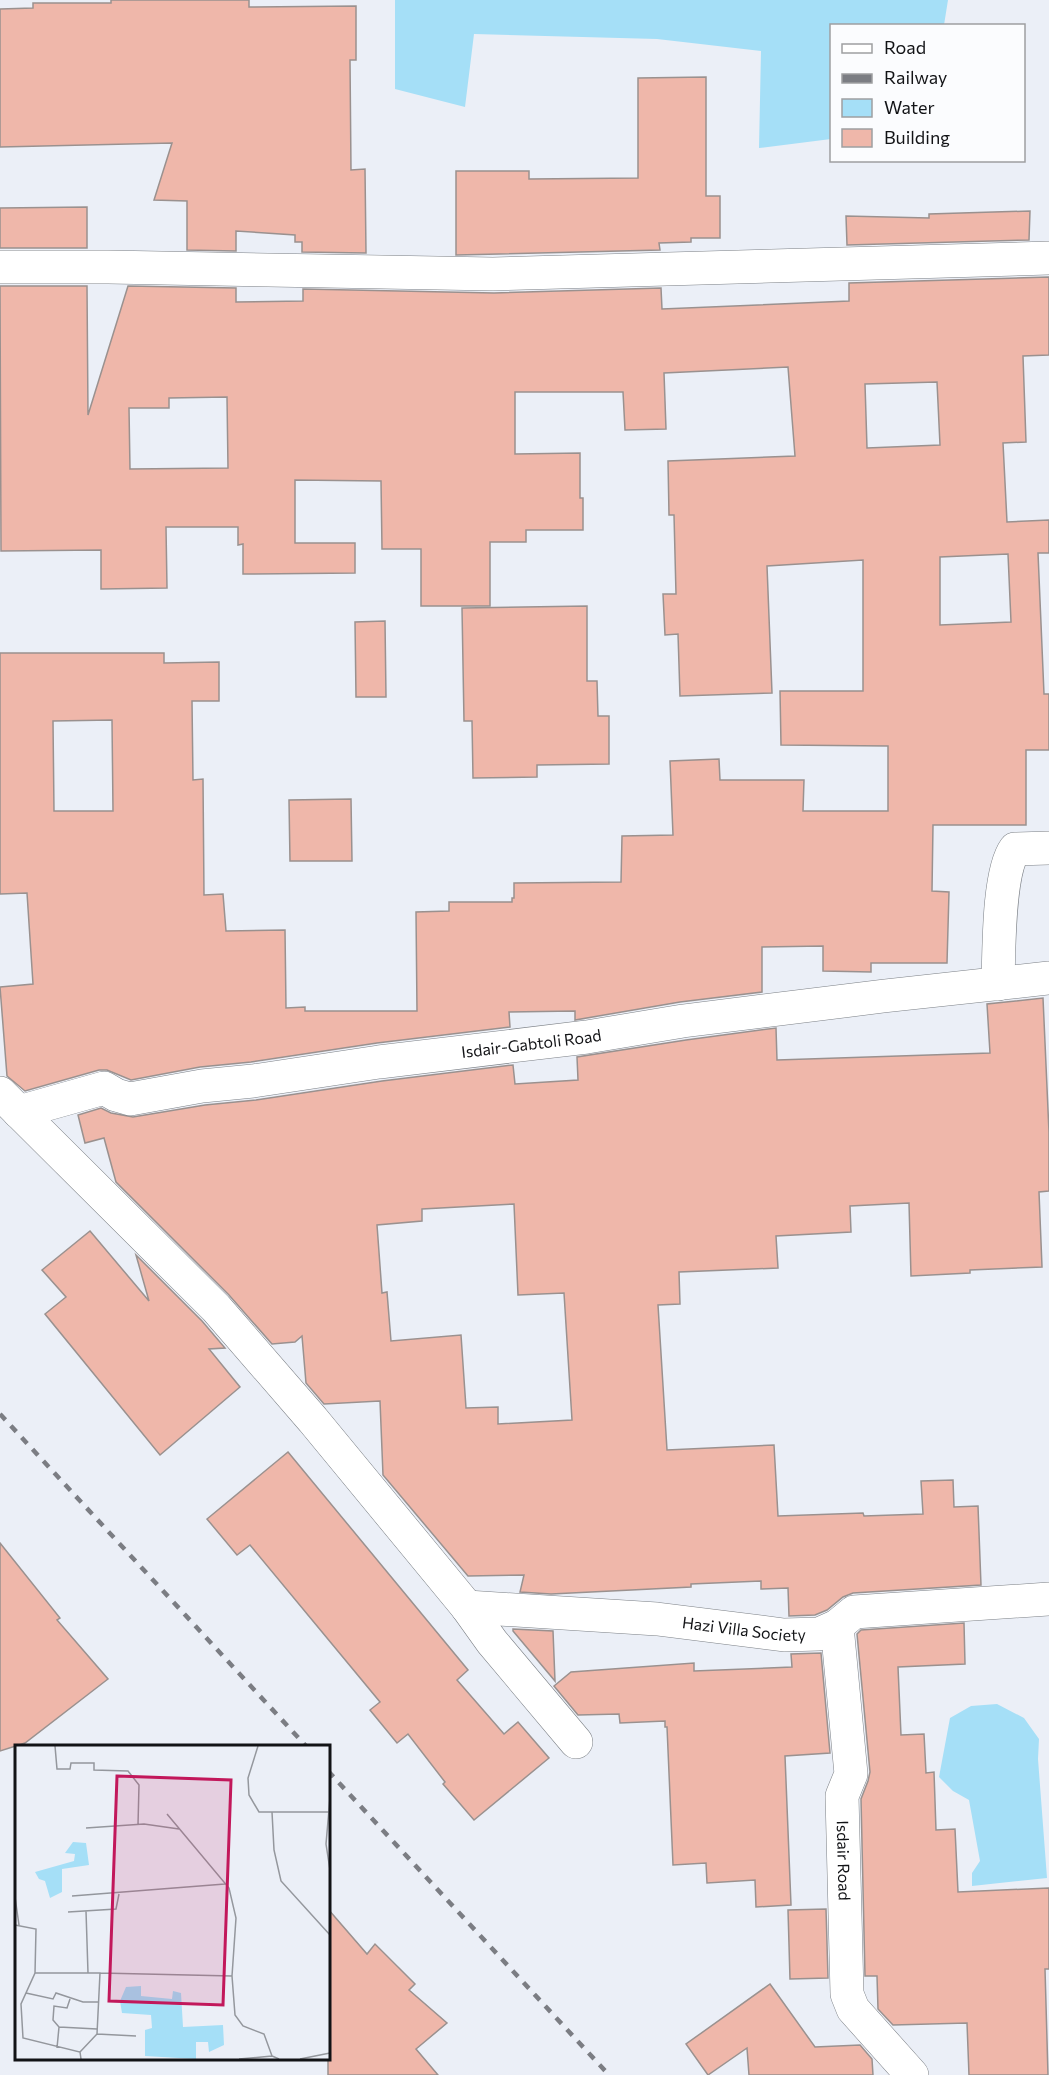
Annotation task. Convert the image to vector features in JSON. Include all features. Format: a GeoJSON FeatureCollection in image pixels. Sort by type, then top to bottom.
{"type":"FeatureCollection","features":[{"type":"Feature","properties":{"kind":"street"},"geometry":{"type":"LineString","coordinates":[[0,267],[493,274],[1049,258]]}},
{"type":"Feature","properties":{"kind":"street"},"geometry":{"type":"LineString","coordinates":[[998,984],[1001,910],[1008,858],[1015,849],[1049,848]]}},
{"type":"Feature","properties":{"kind":"street","name":"Isdair-Gabtoli Road"},"geometry":{"type":"LineString","coordinates":[[10,1102],[104,1088],[129,1099],[202,1086],[587,1037],[683,1021],[1049,978]]}},
{"type":"Feature","properties":{"kind":"street"},"geometry":{"type":"LineString","coordinates":[[10,1102],[216,1308],[313,1420],[576,1742]]}},
{"type":"Feature","properties":{"kind":"street","name":"Hazi Villa Society"},"geometry":{"type":"LineString","coordinates":[[467,1607],[657,1619],[784,1635],[819,1634],[837,1626],[854,1612],[1049,1599]]}},
{"type":"Feature","properties":{"kind":"street","name":"Isdair Road"},"geometry":{"type":"LineString","coordinates":[[837,1626],[851,1774],[842,1796],[847,1994],[853,2009],[912,2075]]}},
{"type":"Feature","properties":{"kind":"water"},"geometry":{"type":"Polygon","coordinates":[[[395,0],[948,0],[944,24],[830,24],[830,139],[759,148],[761,51],[657,39],[474,34],[465,107],[395,89],[395,0]]]}},
{"type":"Feature","properties":{"kind":"water"},"geometry":{"type":"Polygon","coordinates":[[[997,1704],[1024,1718],[1039,1739],[1038,1759],[1047,1878],[972,1886],[972,1873],[980,1861],[969,1800],[953,1791],[939,1777],[950,1718],[971,1706],[997,1704]]]}},
{"type":"Feature","properties":{"kind":"building"},"geometry":{"type":"Polygon","coordinates":[[[111,0],[249,0],[249,7],[356,6],[356,60],[350,60],[351,170],[365,169],[366,253],[302,252],[302,242],[295,242],[295,235],[236,231],[236,251],[187,250],[187,201],[154,200],[172,143],[0,147],[0,9],[33,8],[33,3],[111,3],[111,0]]]}},
{"type":"Feature","properties":{"kind":"building"},"geometry":{"type":"Polygon","coordinates":[[[706,77],[706,196],[720,196],[720,238],[691,238],[691,242],[659,243],[660,250],[456,255],[456,171],[529,171],[529,179],[638,178],[638,78],[706,77]]]}},
{"type":"Feature","properties":{"kind":"building"},"geometry":{"type":"Polygon","coordinates":[[[87,207],[87,248],[0,248],[0,208],[87,207]]]}},
{"type":"Feature","properties":{"kind":"building"},"geometry":{"type":"Polygon","coordinates":[[[1030,211],[1029,240],[847,245],[846,216],[929,218],[929,214],[1030,211]]]}},
{"type":"Feature","properties":{"kind":"building"},"geometry":{"type":"Polygon","coordinates":[[[1049,277],[1049,355],[1023,356],[1026,442],[1003,443],[1007,522],[1049,520],[1049,553],[1038,553],[1044,694],[1049,694],[1049,750],[1026,750],[1026,825],[933,825],[932,891],[949,892],[947,963],[871,963],[871,972],[823,971],[823,946],[762,947],[762,992],[680,1002],[575,1020],[575,1011],[509,1012],[510,1027],[200,1067],[131,1080],[107,1070],[99,1070],[25,1091],[7,1076],[0,987],[33,984],[27,893],[0,894],[0,653],[164,653],[164,663],[219,662],[219,701],[192,701],[193,780],[203,779],[204,895],[223,894],[226,931],[285,930],[286,1008],[305,1007],[305,1011],[417,1011],[416,912],[449,911],[449,902],[512,902],[514,883],[621,882],[622,836],[673,835],[670,761],[719,759],[720,780],[804,780],[803,811],[888,811],[888,746],[781,745],[780,691],[863,691],[863,560],[767,566],[772,693],[680,696],[678,634],[665,635],[663,594],[676,594],[674,515],[669,515],[668,461],[795,456],[788,367],[664,373],[666,429],[625,430],[623,392],[515,392],[515,454],[580,453],[583,530],[526,530],[526,542],[490,542],[490,606],[421,606],[421,549],[382,549],[381,481],[295,480],[295,543],[355,543],[355,573],[243,574],[243,544],[238,545],[238,527],[166,527],[167,588],[101,589],[101,550],[1,551],[0,286],[87,286],[88,415],[128,286],[236,288],[236,302],[303,301],[303,289],[494,293],[661,288],[662,309],[849,301],[849,283],[1049,277]],[[937,382],[865,384],[867,448],[940,445],[937,382]],[[227,397],[169,398],[169,408],[129,408],[130,469],[228,468],[227,397]],[[1008,554],[940,557],[940,625],[1011,622],[1008,554]],[[112,720],[53,721],[54,811],[113,811],[112,720]]]}},
{"type":"Feature","properties":{"kind":"building"},"geometry":{"type":"Polygon","coordinates":[[[587,606],[587,681],[597,681],[598,716],[609,716],[609,764],[537,765],[537,777],[473,778],[472,721],[464,721],[462,608],[587,606]]]}},
{"type":"Feature","properties":{"kind":"building"},"geometry":{"type":"Polygon","coordinates":[[[385,621],[386,697],[356,697],[355,622],[385,621]]]}},
{"type":"Feature","properties":{"kind":"building"},"geometry":{"type":"Polygon","coordinates":[[[351,799],[352,861],[290,861],[289,800],[351,799]]]}},
{"type":"Feature","properties":{"kind":"building"},"geometry":{"type":"Polygon","coordinates":[[[1043,998],[1049,1132],[1049,1191],[1039,1192],[1042,1267],[970,1270],[970,1273],[911,1276],[909,1203],[850,1206],[851,1232],[776,1236],[778,1268],[679,1272],[680,1304],[658,1305],[667,1450],[774,1445],[778,1516],[863,1513],[864,1516],[923,1514],[921,1481],[953,1480],[954,1507],[978,1506],[981,1585],[853,1593],[815,1615],[789,1616],[788,1588],[761,1589],[761,1581],[551,1594],[520,1592],[524,1575],[468,1576],[383,1475],[380,1401],[324,1404],[306,1383],[302,1336],[295,1342],[272,1344],[229,1295],[116,1182],[104,1138],[85,1143],[78,1115],[101,1108],[111,1113],[133,1117],[205,1105],[513,1065],[515,1084],[578,1080],[577,1057],[776,1028],[777,1060],[990,1053],[987,1004],[1043,998]],[[514,1204],[422,1209],[422,1221],[377,1225],[382,1293],[387,1292],[391,1341],[461,1335],[466,1408],[498,1407],[498,1424],[572,1420],[564,1293],[518,1295],[514,1204]]]}},
{"type":"Feature","properties":{"kind":"building"},"geometry":{"type":"Polygon","coordinates":[[[90,1231],[149,1301],[136,1255],[202,1321],[225,1348],[209,1349],[240,1387],[160,1455],[45,1314],[66,1297],[42,1270],[90,1231]]]}},
{"type":"Feature","properties":{"kind":"building"},"geometry":{"type":"Polygon","coordinates":[[[288,1452],[468,1670],[457,1680],[504,1734],[518,1722],[549,1758],[474,1820],[443,1784],[445,1782],[408,1734],[397,1743],[370,1710],[380,1702],[250,1545],[237,1555],[207,1519],[288,1452]]]}},
{"type":"Feature","properties":{"kind":"building"},"geometry":{"type":"Polygon","coordinates":[[[0,1543],[60,1618],[57,1620],[108,1679],[25,1743],[0,1751],[0,1543]]]}},
{"type":"Feature","properties":{"kind":"building"},"geometry":{"type":"Polygon","coordinates":[[[964,1623],[965,1664],[898,1667],[901,1735],[924,1734],[926,1773],[934,1772],[936,1830],[955,1829],[958,1892],[1049,1888],[1049,1969],[1045,1969],[1048,2075],[969,2075],[967,2023],[893,2025],[878,2009],[877,1976],[865,1976],[861,1799],[870,1772],[857,1634],[861,1630],[964,1623]]]}},
{"type":"Feature","properties":{"kind":"building"},"geometry":{"type":"Polygon","coordinates":[[[513,1629],[553,1631],[555,1681],[513,1631],[513,1629]]]}},
{"type":"Feature","properties":{"kind":"building"},"geometry":{"type":"Polygon","coordinates":[[[821,1653],[830,1753],[785,1756],[791,1905],[756,1907],[755,1880],[707,1883],[706,1863],[673,1865],[665,1721],[620,1723],[619,1714],[578,1715],[554,1686],[571,1672],[694,1663],[694,1671],[792,1667],[791,1654],[821,1653]]]}},
{"type":"Feature","properties":{"kind":"building"},"geometry":{"type":"Polygon","coordinates":[[[826,1909],[828,1978],[790,1979],[788,1910],[826,1909]]]}},
{"type":"Feature","properties":{"kind":"building"},"geometry":{"type":"Polygon","coordinates":[[[330,1911],[367,1954],[375,1944],[415,1984],[409,1990],[447,2023],[416,2049],[438,2075],[328,2075],[328,2060],[330,2060],[330,1911]]]}},
{"type":"Feature","properties":{"kind":"building"},"geometry":{"type":"Polygon","coordinates":[[[770,1984],[815,2047],[860,2045],[872,2059],[873,2075],[749,2075],[747,2048],[708,2075],[686,2044],[770,1984]]]}},
{"type":"Feature","properties":{"kind":"railway"},"geometry":{"type":"LineString","coordinates":[[0,1414],[305,1745]]}},
{"type":"Feature","properties":{"kind":"railway"},"geometry":{"type":"LineString","coordinates":[[330,1773],[609,2075]]}}]}
